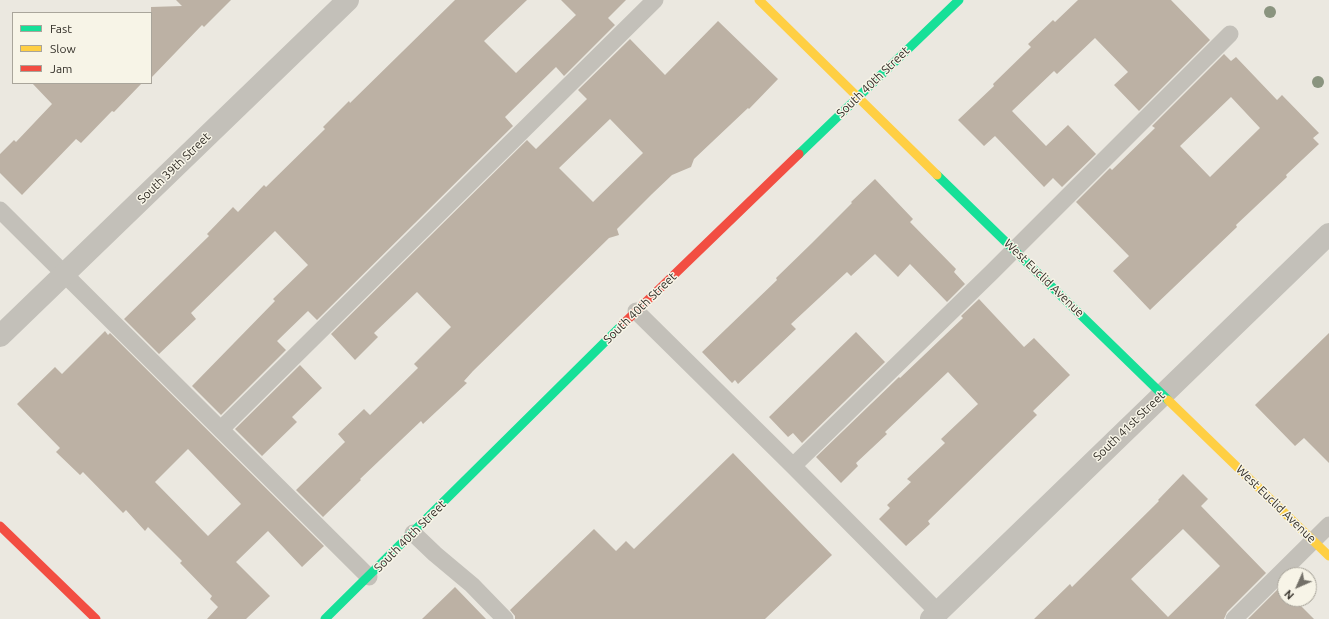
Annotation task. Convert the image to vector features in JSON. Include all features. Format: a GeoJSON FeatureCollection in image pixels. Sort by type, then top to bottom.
{"type":"FeatureCollection","features":[{"type":"Feature","properties":{"kind":"street","name":"South 39th Street"},"geometry":{"type":"LineString","coordinates":[[0,336],[348,0]]}},
{"type":"Feature","properties":{"kind":"street","name":"West Euclid Avenue"},"geometry":{"type":"LineString","coordinates":[[759,0],[1329,556]]}},
{"type":"Feature","properties":{"kind":"street","name":"South 40th Street"},"geometry":{"type":"LineString","coordinates":[[325,619],[636,311],[959,0]]}},
{"type":"Feature","properties":{"kind":"street","name":"South 41st Street"},"geometry":{"type":"LineString","coordinates":[[934,616],[1329,234]]}},
{"type":"Feature","properties":{"kind":"street"},"geometry":{"type":"LineString","coordinates":[[0,526],[96,619]]}},
{"type":"Feature","properties":{"kind":"lane"},"geometry":{"type":"LineString","coordinates":[[221,429],[655,0]]}},
{"type":"Feature","properties":{"kind":"lane"},"geometry":{"type":"LineString","coordinates":[[793,466],[1230,34]]}},
{"type":"Feature","properties":{"kind":"lane"},"geometry":{"type":"LineString","coordinates":[[0,210],[369,577]]}},
{"type":"Feature","properties":{"kind":"lane"},"geometry":{"type":"LineString","coordinates":[[636,311],[793,466],[934,616]]}},
{"type":"Feature","properties":{"kind":"lane"},"geometry":{"type":"LineString","coordinates":[[1234,619],[1329,525]]}},
{"type":"Feature","properties":{"kind":"lane"},"geometry":{"type":"LineString","coordinates":[[413,533],[435,554],[472,585],[505,619]]}},
{"type":"Feature","properties":{"kind":"building"},"geometry":{"type":"Polygon","coordinates":[[[176,0],[231,0],[204,27],[202,25],[152,77],[151,7],[182,6],[176,0]]]}},
{"type":"Feature","properties":{"kind":"building"},"geometry":{"type":"Polygon","coordinates":[[[455,0],[527,0],[484,41],[516,73],[576,15],[561,0],[626,0],[608,18],[615,25],[564,76],[556,67],[505,117],[513,126],[317,320],[308,311],[277,341],[286,350],[221,415],[192,386],[275,301],[273,299],[308,265],[275,231],[191,313],[196,319],[159,354],[124,319],[209,236],[207,234],[233,207],[238,212],[264,185],[266,187],[325,129],[323,127],[349,101],[350,103],[455,0]]]}},
{"type":"Feature","properties":{"kind":"building"},"geometry":{"type":"Polygon","coordinates":[[[1078,0],[1171,0],[1210,40],[1139,111],[1114,85],[1128,72],[1095,38],[1057,74],[1054,71],[1012,111],[1046,146],[1068,125],[1096,154],[1062,187],[1053,178],[1044,187],[995,136],[984,146],[958,120],[994,86],[993,84],[1031,47],[1028,44],[1053,20],[1055,22],[1078,0]]]}},
{"type":"Feature","properties":{"kind":"building"},"geometry":{"type":"Polygon","coordinates":[[[718,21],[778,79],[749,109],[748,108],[694,159],[691,167],[672,175],[652,194],[617,229],[619,235],[609,238],[473,371],[464,381],[467,383],[423,424],[421,421],[360,479],[361,480],[323,517],[296,490],[345,442],[338,434],[364,409],[370,415],[418,368],[414,364],[451,327],[417,292],[374,333],[378,337],[355,360],[331,334],[527,140],[536,149],[587,99],[578,90],[630,39],[665,75],[718,21]],[[610,119],[559,168],[593,202],[643,153],[610,119]]]}},
{"type":"Feature","properties":{"kind":"building"},"geometry":{"type":"Polygon","coordinates":[[[1224,54],[1231,61],[1236,57],[1277,100],[1282,95],[1319,133],[1313,138],[1319,144],[1286,175],[1287,177],[1236,225],[1237,227],[1150,310],[1113,271],[1129,256],[1076,202],[1110,168],[1112,170],[1155,128],[1152,126],[1224,54]],[[1231,97],[1180,146],[1210,177],[1260,128],[1231,97]]]}},
{"type":"Feature","properties":{"kind":"building"},"geometry":{"type":"Polygon","coordinates":[[[33,84],[141,84],[81,143],[76,139],[22,195],[0,173],[0,154],[14,140],[16,142],[52,104],[33,84]]]}},
{"type":"Feature","properties":{"kind":"building"},"geometry":{"type":"Polygon","coordinates":[[[875,179],[913,219],[910,222],[956,269],[954,272],[965,284],[947,302],[910,264],[898,277],[875,254],[851,276],[847,272],[791,324],[796,329],[738,384],[735,380],[732,383],[702,352],[777,280],[776,278],[875,179]]]}},
{"type":"Feature","properties":{"kind":"building"},"geometry":{"type":"Polygon","coordinates":[[[979,299],[1024,347],[1034,338],[1070,375],[1033,411],[1037,415],[928,521],[930,524],[906,546],[879,519],[890,508],[887,505],[911,482],[907,479],[945,443],[941,439],[978,404],[948,372],[885,432],[887,434],[856,463],[858,466],[841,483],[816,457],[963,318],[961,316],[979,299]]]}},
{"type":"Feature","properties":{"kind":"building"},"geometry":{"type":"Polygon","coordinates":[[[105,331],[108,335],[110,333],[324,546],[302,567],[268,531],[236,562],[270,596],[246,619],[207,619],[218,607],[210,599],[212,596],[180,563],[182,561],[148,527],[145,531],[126,510],[123,513],[83,472],[80,475],[56,452],[60,448],[17,404],[55,367],[62,374],[105,331]],[[188,449],[155,482],[208,536],[241,504],[188,449]]]}},
{"type":"Feature","properties":{"kind":"building"},"geometry":{"type":"Polygon","coordinates":[[[856,332],[885,362],[802,443],[793,433],[788,437],[769,417],[856,332]]]}},
{"type":"Feature","properties":{"kind":"building"},"geometry":{"type":"Polygon","coordinates":[[[1329,333],[1329,463],[1304,438],[1295,446],[1255,405],[1329,333]]]}},
{"type":"Feature","properties":{"kind":"building"},"geometry":{"type":"Polygon","coordinates":[[[300,365],[322,388],[292,417],[297,422],[262,456],[235,429],[300,365]]]}},
{"type":"Feature","properties":{"kind":"building"},"geometry":{"type":"Polygon","coordinates":[[[733,453],[832,555],[765,619],[515,619],[515,616],[510,610],[594,529],[616,551],[626,541],[634,549],[733,453]]]}},
{"type":"Feature","properties":{"kind":"building"},"geometry":{"type":"Polygon","coordinates":[[[1183,474],[1208,499],[1201,506],[1266,573],[1227,612],[1224,619],[1034,619],[1070,584],[1072,587],[1159,501],[1158,500],[1183,474]],[[1183,529],[1131,579],[1168,617],[1220,566],[1183,529]]]}},
{"type":"Feature","properties":{"kind":"building"},"geometry":{"type":"Polygon","coordinates":[[[455,587],[486,619],[422,619],[455,587]]]}},
{"type":"Feature","properties":{"kind":"building"},"geometry":{"type":"Polygon","coordinates":[[[1277,590],[1277,607],[1302,607],[1314,619],[1248,619],[1277,590]]]}},
{"type":"Feature","properties":{"kind":"traffic: fast"},"geometry":{"type":"LineString","coordinates":[[799,154],[959,0]]}},
{"type":"Feature","properties":{"kind":"traffic: fast"},"geometry":{"type":"LineString","coordinates":[[937,175],[1168,400]]}},
{"type":"Feature","properties":{"kind":"traffic: fast"},"geometry":{"type":"LineString","coordinates":[[325,619],[622,325]]}},
{"type":"Feature","properties":{"kind":"traffic: slow"},"geometry":{"type":"LineString","coordinates":[[759,0],[937,175]]}},
{"type":"Feature","properties":{"kind":"traffic: slow"},"geometry":{"type":"LineString","coordinates":[[1168,400],[1329,556]]}},
{"type":"Feature","properties":{"kind":"traffic: jam"},"geometry":{"type":"LineString","coordinates":[[622,325],[799,154]]}},
{"type":"Feature","properties":{"kind":"traffic: jam"},"geometry":{"type":"LineString","coordinates":[[0,526],[96,619]]}}]}
